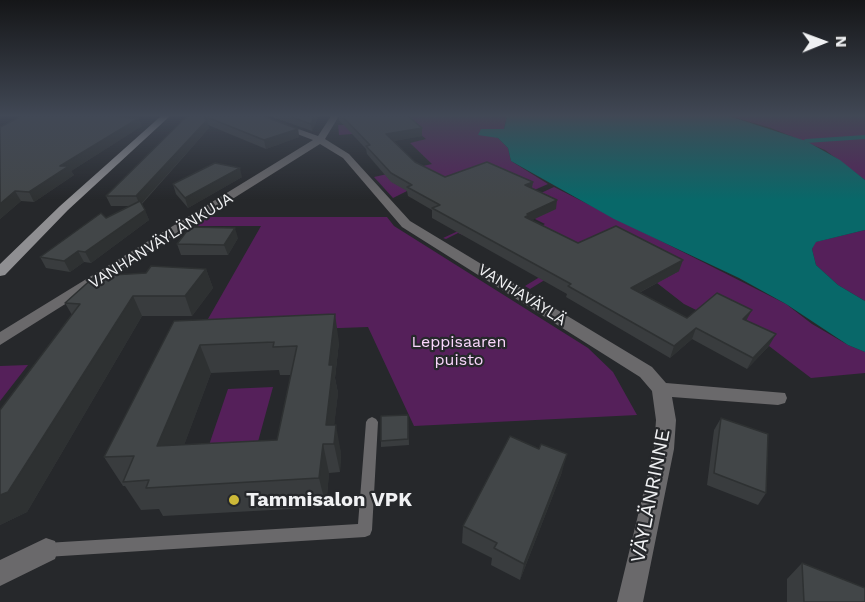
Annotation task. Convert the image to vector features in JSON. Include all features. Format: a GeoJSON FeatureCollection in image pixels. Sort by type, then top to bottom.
{"type":"FeatureCollection","features":[{"type":"Feature","properties":{"kind":"street"},"geometry":{"type":"LineString","coordinates":[[0,272],[64,208],[135,144]]}},
{"type":"Feature","properties":{"kind":"street","name":"VANHANVÄYLÄNKUJA"},"geometry":{"type":"LineString","coordinates":[[0,339],[313,144]]}},
{"type":"Feature","properties":{"kind":"street","name":"VANHAVÄYLÄ"},"geometry":{"type":"LineString","coordinates":[[327,144],[346,156],[406,224],[629,361],[646,372],[661,389]]}},
{"type":"Feature","properties":{"kind":"street"},"geometry":{"type":"LineString","coordinates":[[661,389],[778,398]]}},
{"type":"Feature","properties":{"kind":"street","name":"VÄYLÄNRINNE"},"geometry":{"type":"LineString","coordinates":[[630,602],[664,449],[666,420],[661,389]]}},
{"type":"Feature","properties":{"kind":"street"},"geometry":{"type":"LineString","coordinates":[[0,573],[46,550]]}},
{"type":"Feature","properties":{"kind":"lane"},"geometry":{"type":"LineString","coordinates":[[46,550],[365,530],[372,422]]}},
{"type":"Feature","properties":{"kind":"green space"},"geometry":{"type":"Polygon","coordinates":[[[411,144],[504,144],[508,148],[511,161],[548,184],[532,191],[407,191],[393,198],[374,177],[432,164],[411,144]]]}},
{"type":"Feature","properties":{"kind":"green space"},"geometry":{"type":"Polygon","coordinates":[[[811,144],[865,144],[865,180],[825,150],[811,144]]]}},
{"type":"Feature","properties":{"kind":"green space"},"geometry":{"type":"Polygon","coordinates":[[[554,187],[786,304],[812,324],[865,352],[865,373],[811,378],[769,346],[684,304],[657,283],[679,271],[582,257],[530,289],[525,286],[561,264],[531,231],[545,224],[535,219],[539,201],[463,235],[458,233],[446,239],[443,238],[554,187]]]}},
{"type":"Feature","properties":{"kind":"green space","name":"Leppisaaren puisto"},"geometry":{"type":"Polygon","coordinates":[[[209,217],[387,217],[394,226],[588,348],[613,372],[637,415],[414,426],[368,327],[200,333],[261,226],[196,226],[209,217]]]}},
{"type":"Feature","properties":{"kind":"green space"},"geometry":{"type":"Polygon","coordinates":[[[865,230],[865,301],[838,285],[816,265],[812,249],[815,242],[865,230]]]}},
{"type":"Feature","properties":{"kind":"green space"},"geometry":{"type":"Polygon","coordinates":[[[28,365],[0,401],[0,366],[28,365]]]}},
{"type":"Feature","properties":{"kind":"green space"},"geometry":{"type":"Polygon","coordinates":[[[273,387],[256,449],[207,451],[228,389],[273,387]]]}},
{"type":"Feature","properties":{"kind":"water"},"geometry":{"type":"Polygon","coordinates":[[[504,144],[812,144],[840,160],[865,180],[865,230],[816,242],[812,249],[816,265],[838,285],[865,301],[865,352],[848,345],[786,304],[739,278],[614,219],[511,161],[508,148],[504,144]]]}},
{"type":"Feature","properties":{"kind":"building"},"geometry":{"type":"Polygon","coordinates":[[[0,144],[96,144],[60,166],[69,166],[29,192],[15,191],[0,204],[0,144]]]}},
{"type":"Feature","properties":{"kind":"building"},"geometry":{"type":"Polygon","coordinates":[[[159,144],[184,144],[136,196],[106,196],[159,144]]]}},
{"type":"Feature","properties":{"kind":"building"},"geometry":{"type":"Polygon","coordinates":[[[396,144],[415,162],[445,177],[487,162],[533,182],[525,185],[557,200],[525,217],[578,243],[616,226],[683,260],[631,288],[687,318],[717,293],[752,310],[743,319],[776,334],[753,358],[696,328],[674,346],[568,286],[571,284],[432,208],[440,205],[407,187],[412,185],[391,173],[366,146],[396,144]]]}},
{"type":"Feature","properties":{"kind":"building"},"geometry":{"type":"Polygon","coordinates":[[[215,163],[240,168],[185,198],[173,184],[215,163]]]}},
{"type":"Feature","properties":{"kind":"building"},"geometry":{"type":"Polygon","coordinates":[[[140,201],[145,210],[85,252],[78,251],[64,261],[40,257],[101,213],[106,218],[140,201]]]}},
{"type":"Feature","properties":{"kind":"building"},"geometry":{"type":"Polygon","coordinates":[[[190,227],[235,228],[224,245],[177,244],[190,227]]]}},
{"type":"Feature","properties":{"kind":"building"},"geometry":{"type":"Polygon","coordinates":[[[151,266],[206,269],[185,296],[133,296],[8,492],[0,495],[0,410],[80,304],[65,303],[95,276],[146,273],[151,266]]]}},
{"type":"Feature","properties":{"kind":"building"},"geometry":{"type":"Polygon","coordinates":[[[335,314],[329,365],[333,365],[326,425],[336,425],[334,444],[323,444],[319,478],[146,488],[149,480],[123,482],[134,456],[104,457],[174,321],[335,314]],[[274,342],[200,345],[157,446],[277,440],[297,346],[273,347],[274,342]]]}},
{"type":"Feature","properties":{"kind":"building"},"geometry":{"type":"Polygon","coordinates":[[[408,415],[408,439],[381,441],[381,416],[408,415]]]}},
{"type":"Feature","properties":{"kind":"building"},"geometry":{"type":"Polygon","coordinates":[[[721,418],[768,434],[766,493],[714,473],[721,418]]]}},
{"type":"Feature","properties":{"kind":"building"},"geometry":{"type":"Polygon","coordinates":[[[510,436],[539,449],[541,444],[567,454],[524,564],[494,548],[497,543],[463,526],[510,436]]]}},
{"type":"Feature","properties":{"kind":"building"},"geometry":{"type":"Polygon","coordinates":[[[802,563],[865,588],[865,602],[804,602],[802,563]]]}},
{"type":"Feature","properties":{"kind":"place","name":"Tammisalon VPK"},"geometry":{"type":"Point","coordinates":[234,500]}}]}
